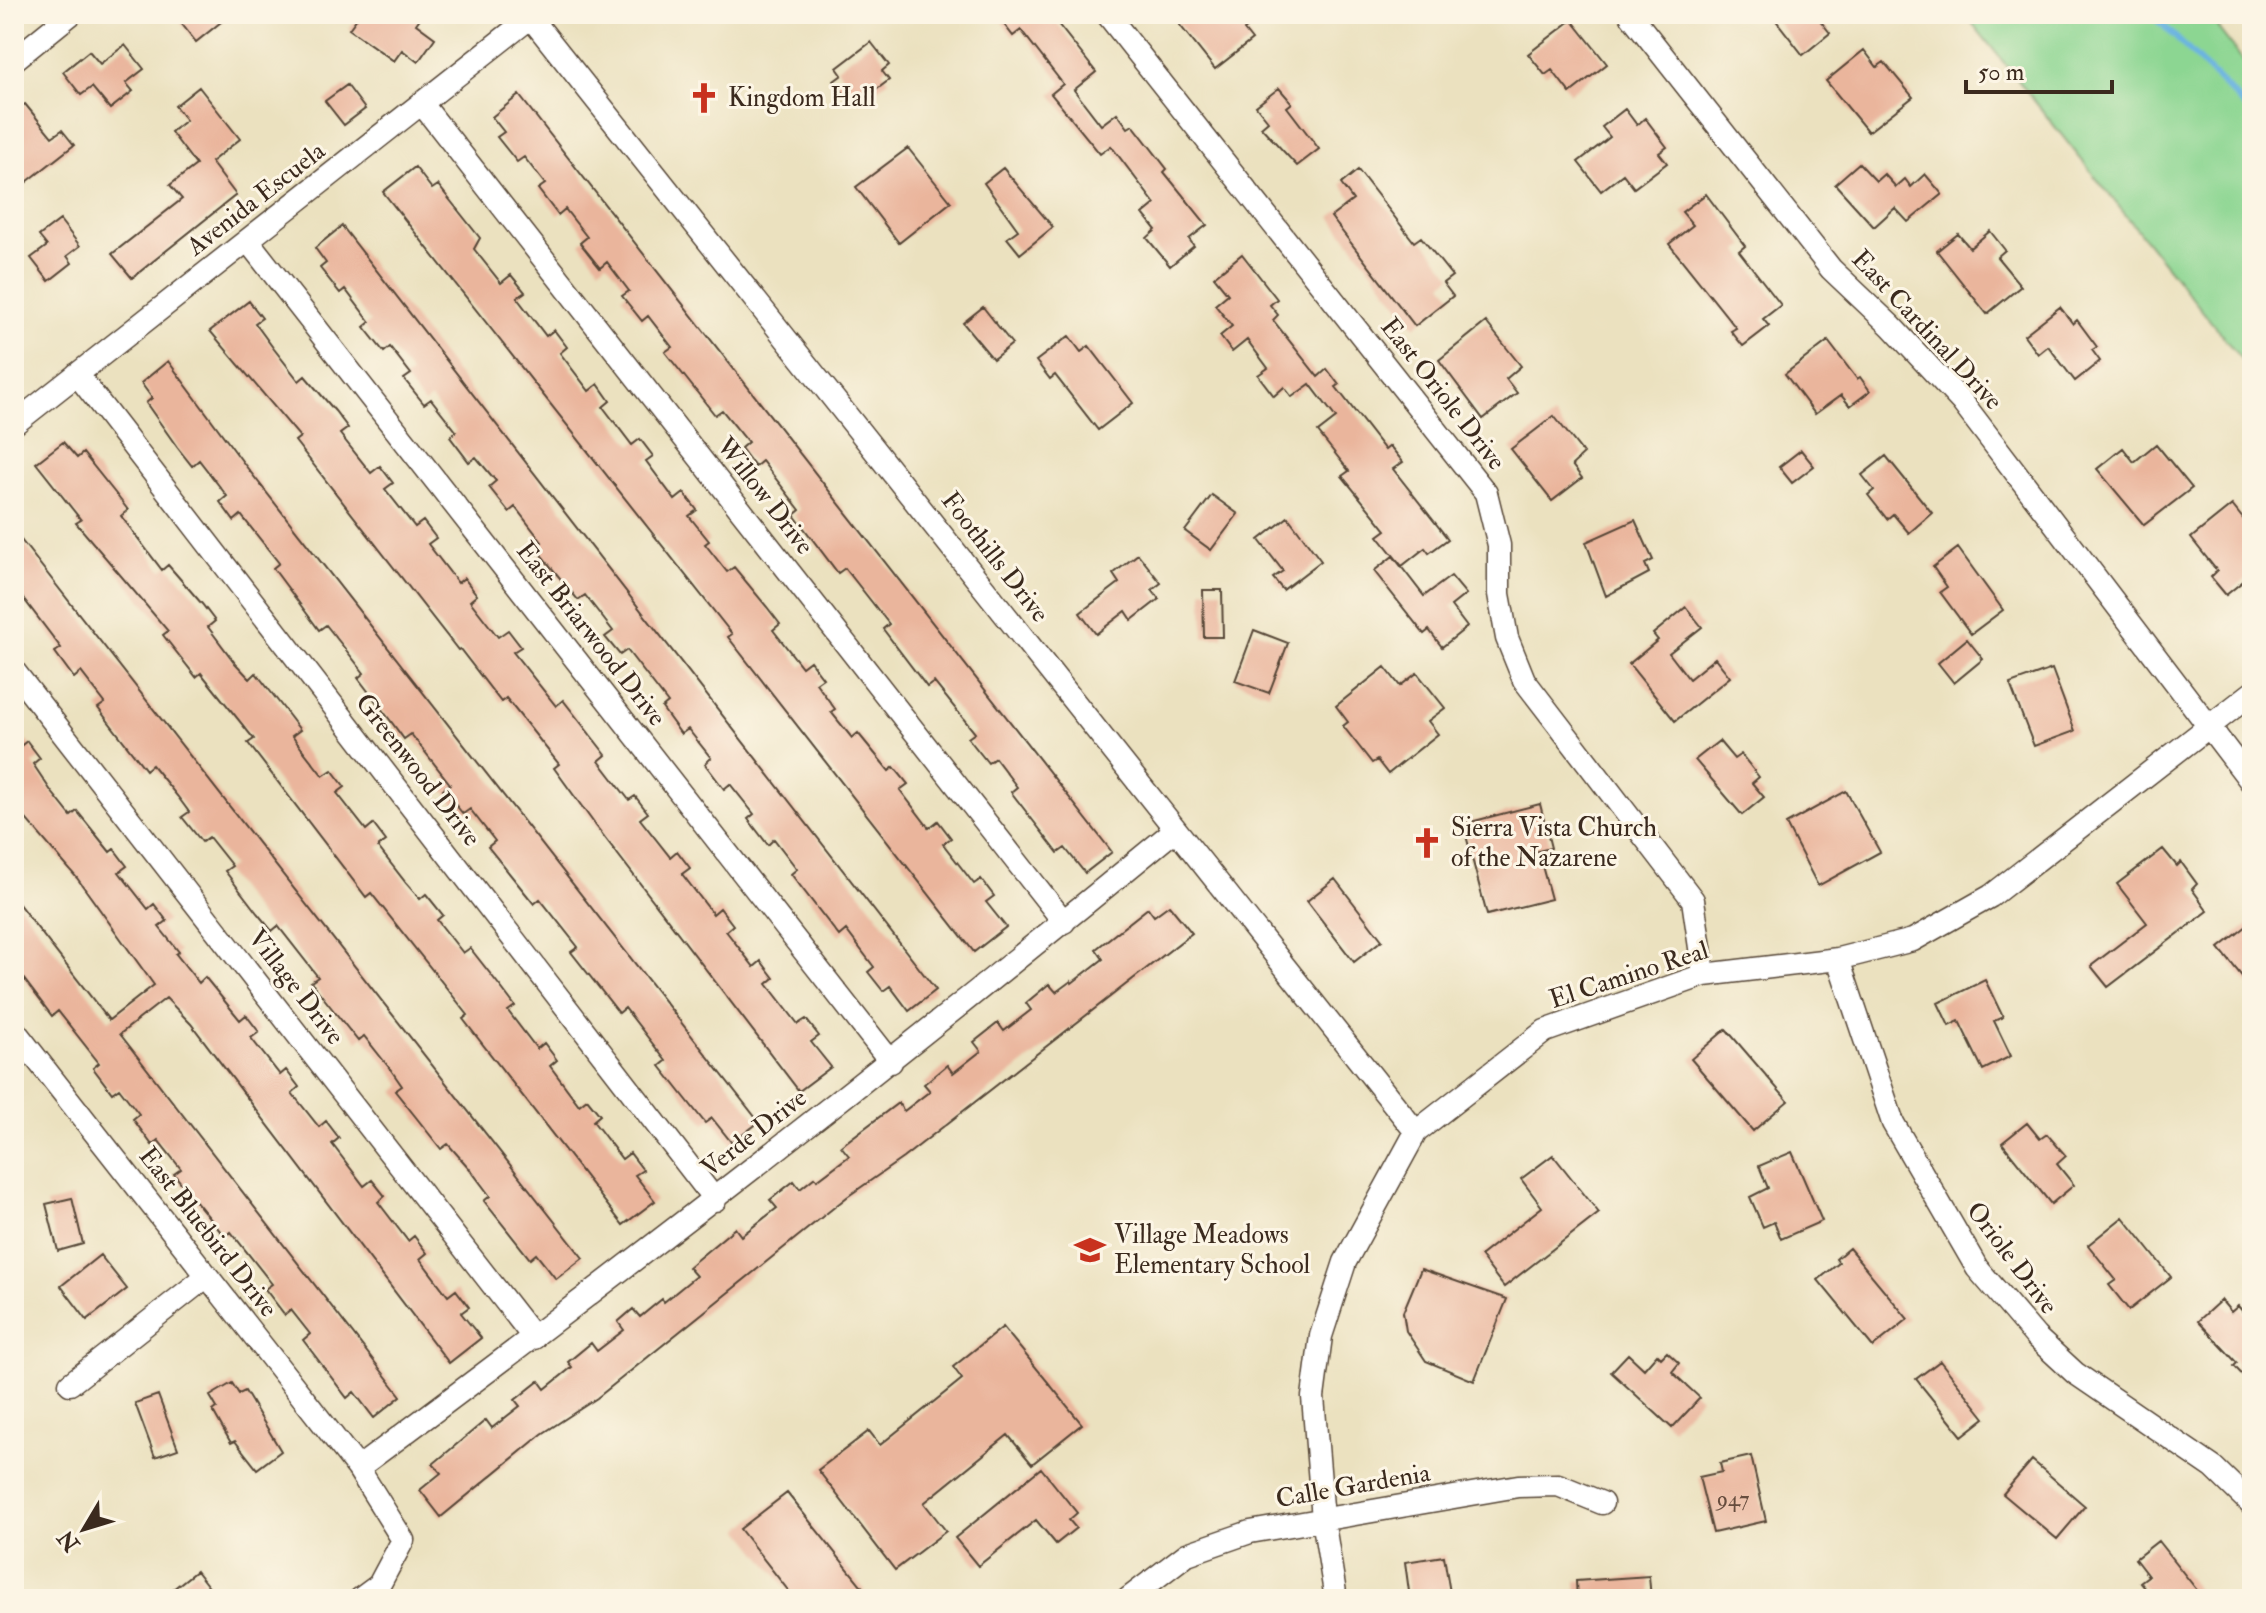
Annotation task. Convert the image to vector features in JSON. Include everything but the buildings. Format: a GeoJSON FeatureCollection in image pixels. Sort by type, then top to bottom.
{"type":"FeatureCollection","features":[{"type":"Feature","properties":{"kind":"street"},"geometry":{"type":"LineString","coordinates":[[14,60],[71,14]]}},
{"type":"Feature","properties":{"kind":"street","name":"East Oriole Drive"},"geometry":{"type":"LineString","coordinates":[[1107,14],[1486,493],[1499,545],[1499,594],[1507,638],[1524,680],[1693,900],[1704,975]]}},
{"type":"Feature","properties":{"kind":"street","name":"East Cardinal Drive"},"geometry":{"type":"LineString","coordinates":[[1630,14],[1831,269],[1891,326],[1962,402],[2252,783]]}},
{"type":"Feature","properties":{"kind":"street","name":"Avenida Escuela"},"geometry":{"type":"LineString","coordinates":[[14,424],[530,16]]}},
{"type":"Feature","properties":{"kind":"street","name":"Foothills Drive"},"geometry":{"type":"LineString","coordinates":[[530,16],[1416,1132]]}},
{"type":"Feature","properties":{"kind":"street","name":"Willow Drive"},"geometry":{"type":"LineString","coordinates":[[422,104],[1064,922]]}},
{"type":"Feature","properties":{"kind":"street","name":"East Briarwood Drive"},"geometry":{"type":"LineString","coordinates":[[248,241],[891,1062]]}},
{"type":"Feature","properties":{"kind":"street","name":"Greenwood Drive"},"geometry":{"type":"LineString","coordinates":[[77,374],[715,1200]]}},
{"type":"Feature","properties":{"kind":"street","name":"Village Drive"},"geometry":{"type":"LineString","coordinates":[[14,671],[534,1338]]}},
{"type":"Feature","properties":{"kind":"street","name":"El Camino Real"},"geometry":{"type":"LineString","coordinates":[[1336,1599],[1323,1519],[1313,1397],[1321,1336],[1345,1262],[1416,1132],[1545,1031],[1704,975],[1838,959],[1913,940],[1991,896],[2252,693]]}},
{"type":"Feature","properties":{"kind":"street","name":"Verde Drive"},"geometry":{"type":"LineString","coordinates":[[358,1468],[715,1200],[891,1062],[1175,830]]}},
{"type":"Feature","properties":{"kind":"street","name":"Oriole Drive"},"geometry":{"type":"LineString","coordinates":[[1838,959],[1893,1123],[1977,1268],[2036,1337],[2075,1373],[2214,1468],[2252,1505]]}},
{"type":"Feature","properties":{"kind":"street","name":"East Bluebird Drive"},"geometry":{"type":"LineString","coordinates":[[14,1030],[358,1468],[403,1540],[379,1585],[360,1599]]}},
{"type":"Feature","properties":{"kind":"street"},"geometry":{"type":"LineString","coordinates":[[70,1384],[207,1276]]}},
{"type":"Feature","properties":{"kind":"street","name":"Calle Gardenia"},"geometry":{"type":"LineString","coordinates":[[1128,1599],[1187,1554],[1250,1532],[1518,1486],[1558,1485],[1602,1503]]}},
{"type":"Feature","properties":{"kind":"green space"},"geometry":{"type":"Polygon","coordinates":[[[1965,14],[2207,14],[2252,72],[2252,373],[1965,14]]]}},
{"type":"Feature","properties":{"kind":"waterway"},"geometry":{"type":"LineString","coordinates":[[2152,14],[2252,113]]}},
{"type":"Feature","properties":{"kind":"place","name":"Kingdom Hall"},"geometry":{"type":"Point","coordinates":[704,98]}},
{"type":"Feature","properties":{"kind":"place","name":"Sierra Vista Church of the Nazarene"},"geometry":{"type":"Point","coordinates":[1427,843]}},
{"type":"Feature","properties":{"kind":"place","name":"Village Meadows Elementary School"},"geometry":{"type":"Point","coordinates":[1090,1250]}}]}
